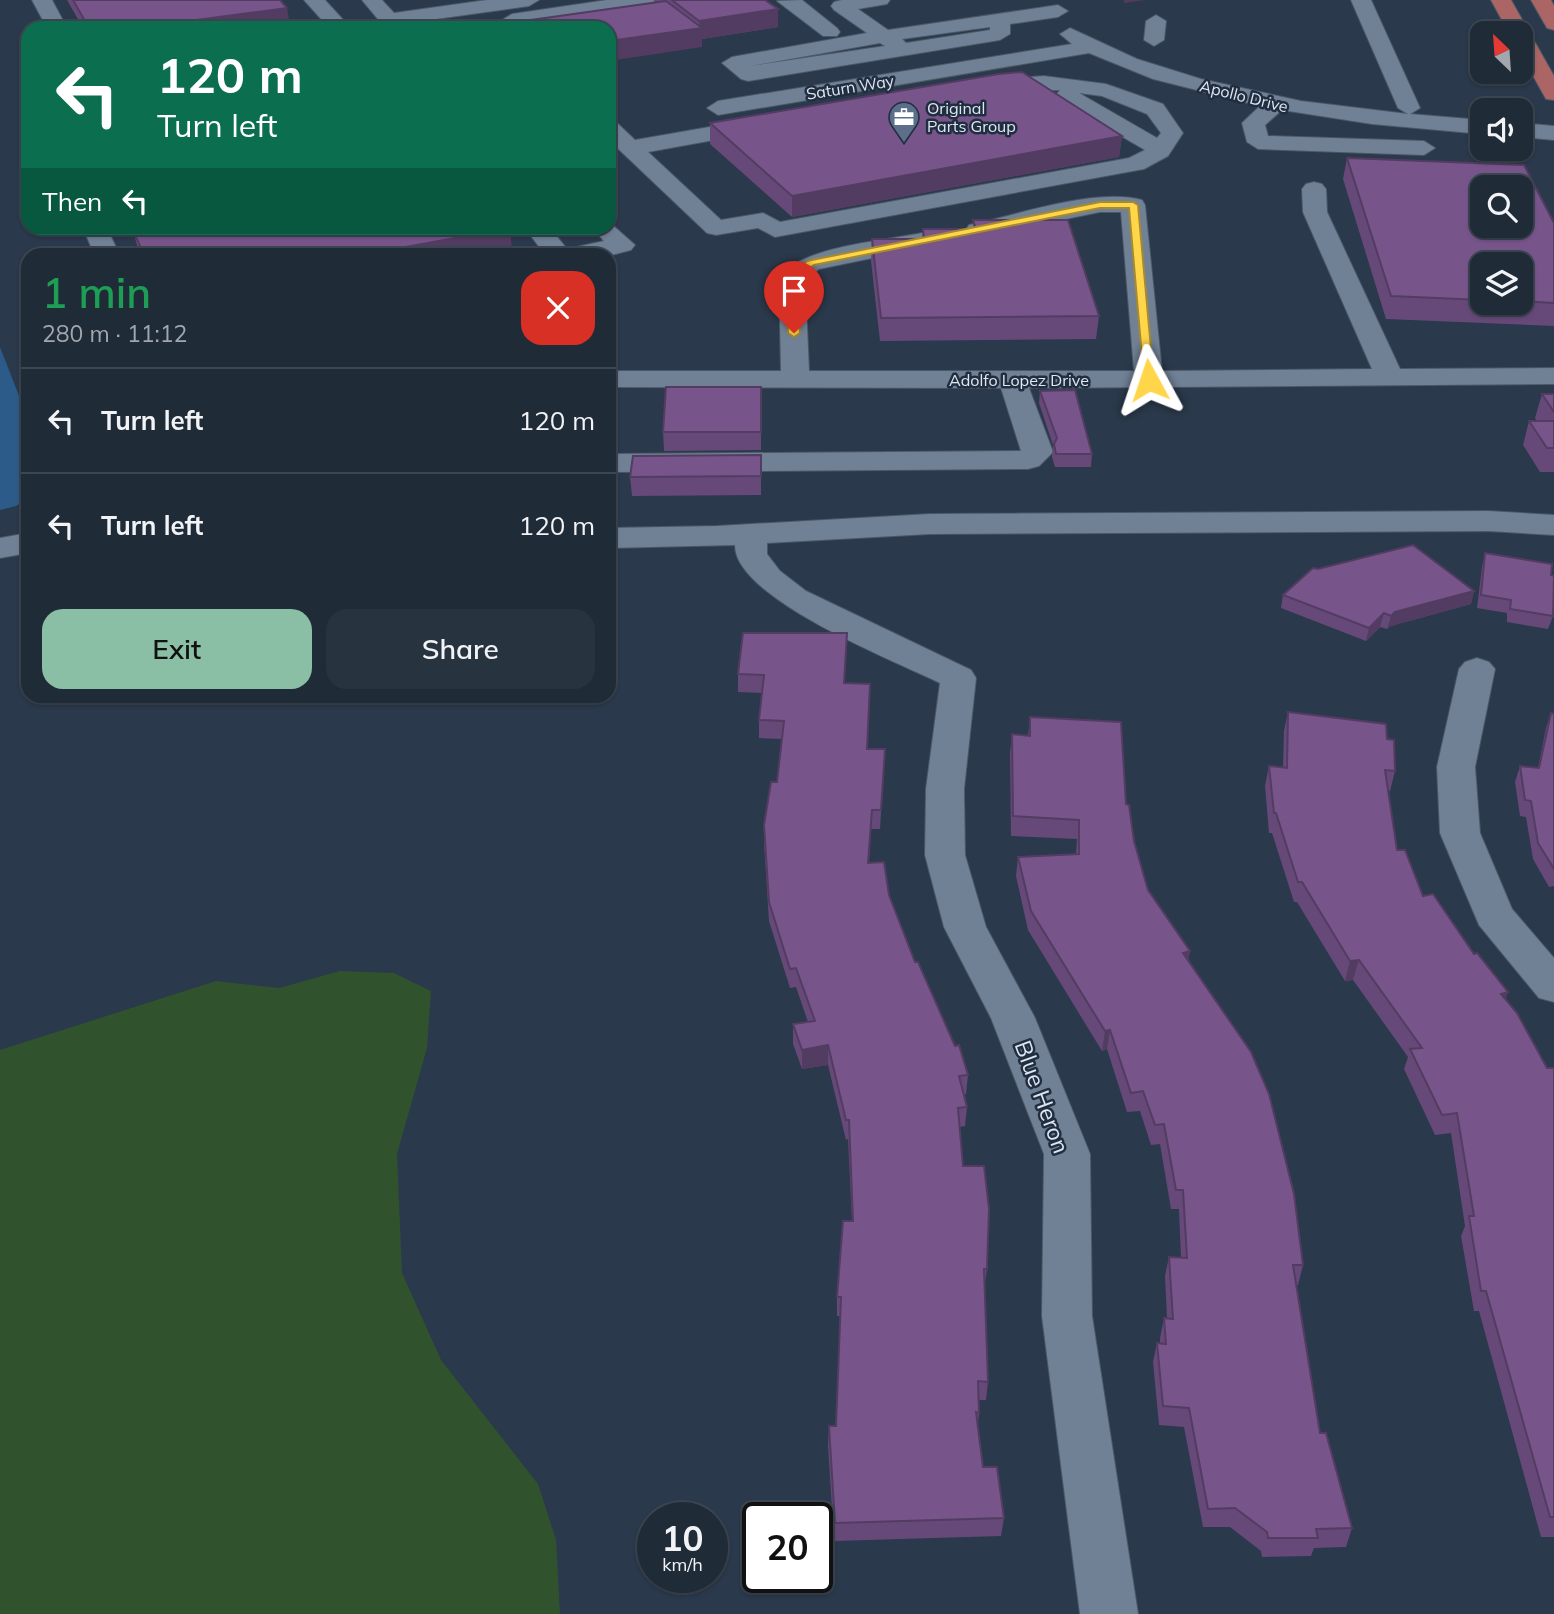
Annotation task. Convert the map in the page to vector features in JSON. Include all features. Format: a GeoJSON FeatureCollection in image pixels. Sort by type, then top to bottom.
{"type":"FeatureCollection","features":[{"type":"Feature","properties":{"kind":"main road"},"geometry":{"type":"LineString","coordinates":[[1501,0],[1512,21]]}},
{"type":"Feature","properties":{"kind":"main road"},"geometry":{"type":"LineString","coordinates":[[1541,0],[1554,24]]}},
{"type":"Feature","properties":{"kind":"main road"},"geometry":{"type":"LineString","coordinates":[[1533,58],[1554,94]]}},
{"type":"Feature","properties":{"kind":"street"},"geometry":{"type":"LineString","coordinates":[[42,0],[53,21]]}},
{"type":"Feature","properties":{"kind":"street"},"geometry":{"type":"LineString","coordinates":[[314,0],[334,21]]}},
{"type":"Feature","properties":{"kind":"street"},"geometry":{"type":"LineString","coordinates":[[373,2],[404,0]]}},
{"type":"Feature","properties":{"kind":"street"},"geometry":{"type":"LineString","coordinates":[[431,21],[491,3],[529,0]]}},
{"type":"Feature","properties":{"kind":"street"},"geometry":{"type":"LineString","coordinates":[[792,0],[788,1],[830,32]]}},
{"type":"Feature","properties":{"kind":"street"},"geometry":{"type":"LineString","coordinates":[[880,0],[841,6],[903,50]]}},
{"type":"Feature","properties":{"kind":"street"},"geometry":{"type":"LineString","coordinates":[[1361,0],[1409,108]]}},
{"type":"Feature","properties":{"kind":"street"},"geometry":{"type":"LineString","coordinates":[[505,21],[631,1]]}},
{"type":"Feature","properties":{"kind":"street"},"geometry":{"type":"LineString","coordinates":[[863,21],[990,1],[1008,18]]}},
{"type":"Feature","properties":{"kind":"street"},"geometry":{"type":"LineString","coordinates":[[373,2],[389,20],[408,21]]}},
{"type":"Feature","properties":{"kind":"street"},"geometry":{"type":"LineString","coordinates":[[491,3],[512,20]]}},
{"type":"Feature","properties":{"kind":"street"},"geometry":{"type":"LineString","coordinates":[[1008,18],[1000,34],[903,50],[748,75],[732,63],[1008,18],[1049,5]]}},
{"type":"Feature","properties":{"kind":"street","name":"Apollo Drive"},"geometry":{"type":"LineString","coordinates":[[1049,5],[1071,18],[1066,28],[1070,34],[1091,47],[1143,70],[1276,104],[1382,120],[1470,126]]}},
{"type":"Feature","properties":{"kind":"street","name":"Saturn Way"},"geometry":{"type":"LineString","coordinates":[[692,113],[1091,47]]}},
{"type":"Feature","properties":{"kind":"street"},"geometry":{"type":"LineString","coordinates":[[1044,82],[1161,150]]}},
{"type":"Feature","properties":{"kind":"street"},"geometry":{"type":"LineString","coordinates":[[616,134],[716,228],[763,220],[775,230],[1136,164],[1161,150],[1171,133],[1156,109],[1106,90],[1044,82],[997,85],[915,99]]}},
{"type":"Feature","properties":{"kind":"street"},"geometry":{"type":"LineString","coordinates":[[1276,104],[1253,123],[1258,142],[1440,149]]}},
{"type":"Feature","properties":{"kind":"street"},"geometry":{"type":"LineString","coordinates":[[616,126],[636,122]]}},
{"type":"Feature","properties":{"kind":"street"},"geometry":{"type":"LineString","coordinates":[[630,148],[779,122]]}},
{"type":"Feature","properties":{"kind":"street"},"geometry":{"type":"LineString","coordinates":[[1533,131],[1554,133]]}},
{"type":"Feature","properties":{"kind":"street"},"geometry":{"type":"LineString","coordinates":[[1314,189],[1315,212],[1390,379]]}},
{"type":"Feature","properties":{"kind":"street"},"geometry":{"type":"LineString","coordinates":[[795,378],[792,278],[811,263],[1100,205],[1133,205],[1149,380]]}},
{"type":"Feature","properties":{"kind":"street"},"geometry":{"type":"LineString","coordinates":[[608,248],[622,245],[612,235]]}},
{"type":"Feature","properties":{"kind":"street","name":"Adolfo Lopez Drive"},"geometry":{"type":"LineString","coordinates":[[616,379],[1149,380],[1554,376]]}},
{"type":"Feature","properties":{"kind":"street"},"geometry":{"type":"LineString","coordinates":[[616,463],[1028,460],[1038,452],[1012,380]]}},
{"type":"Feature","properties":{"kind":"street"},"geometry":{"type":"LineString","coordinates":[[616,538],[944,524],[1488,520],[1554,525]]}},
{"type":"Feature","properties":{"kind":"street","name":"Blue Heron"},"geometry":{"type":"LineString","coordinates":[[751,534],[751,554],[768,579],[794,598],[958,678],[945,789],[945,855],[965,928],[1013,1018],[1066,1154],[1067,1317],[1109,1614]]}},
{"type":"Feature","properties":{"kind":"street"},"geometry":{"type":"LineString","coordinates":[[0,548],[21,544]]}},
{"type":"Feature","properties":{"kind":"street"},"geometry":{"type":"LineString","coordinates":[[1477,669],[1456,767],[1460,833],[1494,915],[1554,987]]}},
{"type":"Feature","properties":{"kind":"green space"},"geometry":{"type":"Polygon","coordinates":[[[340,971],[394,973],[431,991],[427,1048],[397,1154],[402,1273],[441,1360],[538,1484],[556,1540],[560,1614],[0,1614],[0,1050],[216,981],[279,988],[340,971]]]}},
{"type":"Feature","properties":{"kind":"water"},"geometry":{"type":"Polygon","coordinates":[[[0,347],[21,401],[21,503],[0,510],[0,347]]]}},
{"type":"Feature","properties":{"kind":"building"},"geometry":{"type":"Polygon","coordinates":[[[73,0],[280,0],[287,8],[190,21],[85,21],[73,0]]]}},
{"type":"Feature","properties":{"kind":"building"},"geometry":{"type":"Polygon","coordinates":[[[672,0],[765,0],[778,9],[699,21],[672,0]]]}},
{"type":"Feature","properties":{"kind":"building"},"geometry":{"type":"Polygon","coordinates":[[[666,1],[702,28],[616,40],[616,21],[531,20],[666,1]]]}},
{"type":"Feature","properties":{"kind":"building"},"geometry":{"type":"Polygon","coordinates":[[[1022,72],[1122,136],[792,196],[710,123],[999,74],[1022,72]]]}},
{"type":"Feature","properties":{"kind":"building"},"geometry":{"type":"Polygon","coordinates":[[[1347,158],[1524,165],[1529,175],[1470,175],[1470,238],[1533,238],[1533,182],[1554,223],[1554,303],[1533,302],[1533,252],[1470,252],[1470,299],[1391,296],[1347,158]]]}},
{"type":"Feature","properties":{"kind":"building"},"geometry":{"type":"Polygon","coordinates":[[[973,220],[1068,220],[1099,316],[881,318],[872,239],[924,239],[923,229],[976,229],[973,220]]]}},
{"type":"Feature","properties":{"kind":"building"},"geometry":{"type":"Polygon","coordinates":[[[135,235],[472,235],[400,248],[141,248],[135,235]]]}},
{"type":"Feature","properties":{"kind":"building"},"geometry":{"type":"Polygon","coordinates":[[[666,387],[761,387],[761,432],[663,432],[666,387]]]}},
{"type":"Feature","properties":{"kind":"building"},"geometry":{"type":"Polygon","coordinates":[[[1075,390],[1092,454],[1056,454],[1054,444],[1057,438],[1040,391],[1075,390]]]}},
{"type":"Feature","properties":{"kind":"building"},"geometry":{"type":"Polygon","coordinates":[[[1542,394],[1554,394],[1554,412],[1542,394]]]}},
{"type":"Feature","properties":{"kind":"building"},"geometry":{"type":"Polygon","coordinates":[[[1529,421],[1554,421],[1554,448],[1547,448],[1529,421]]]}},
{"type":"Feature","properties":{"kind":"building"},"geometry":{"type":"Polygon","coordinates":[[[761,455],[761,476],[630,477],[633,456],[761,455]]]}},
{"type":"Feature","properties":{"kind":"building"},"geometry":{"type":"Polygon","coordinates":[[[1413,545],[1474,591],[1395,612],[1391,616],[1384,613],[1369,628],[1283,595],[1313,568],[1413,545]]]}},
{"type":"Feature","properties":{"kind":"building"},"geometry":{"type":"Polygon","coordinates":[[[1485,553],[1552,564],[1553,616],[1510,609],[1511,600],[1481,595],[1485,553]]]}},
{"type":"Feature","properties":{"kind":"building"},"geometry":{"type":"Polygon","coordinates":[[[743,633],[847,633],[844,683],[870,684],[867,749],[885,749],[881,810],[872,810],[868,863],[884,862],[889,895],[915,962],[918,962],[955,1046],[959,1045],[968,1075],[959,1076],[967,1107],[958,1108],[963,1166],[984,1166],[989,1209],[987,1269],[984,1269],[988,1382],[978,1381],[979,1413],[976,1412],[983,1467],[997,1467],[1004,1518],[835,1523],[829,1426],[836,1426],[841,1297],[837,1297],[843,1221],[853,1221],[849,1120],[846,1120],[828,1045],[802,1050],[793,1024],[815,1021],[796,968],[790,969],[769,902],[764,825],[771,782],[777,782],[784,721],[759,720],[764,675],[738,674],[743,633]]]}},
{"type":"Feature","properties":{"kind":"building"},"geometry":{"type":"Polygon","coordinates":[[[1288,712],[1386,724],[1387,739],[1394,740],[1395,771],[1385,770],[1397,850],[1405,850],[1423,896],[1433,894],[1474,954],[1477,953],[1508,992],[1501,994],[1517,1013],[1547,1068],[1554,1068],[1554,1517],[1550,1517],[1486,1291],[1481,1291],[1469,1216],[1474,1216],[1457,1113],[1442,1115],[1410,1049],[1422,1048],[1359,960],[1350,961],[1302,882],[1298,882],[1274,813],[1269,766],[1287,768],[1288,712]]]}},
{"type":"Feature","properties":{"kind":"building"},"geometry":{"type":"Polygon","coordinates":[[[1551,713],[1554,714],[1554,869],[1538,843],[1531,801],[1525,800],[1520,766],[1539,768],[1551,713]]]}},
{"type":"Feature","properties":{"kind":"building"},"geometry":{"type":"Polygon","coordinates":[[[1030,717],[1121,722],[1126,804],[1129,805],[1134,841],[1148,890],[1190,951],[1183,953],[1251,1052],[1269,1094],[1294,1194],[1303,1265],[1293,1265],[1320,1433],[1326,1433],[1352,1528],[1316,1529],[1318,1538],[1268,1538],[1267,1532],[1235,1508],[1208,1509],[1189,1408],[1163,1406],[1157,1343],[1166,1344],[1164,1318],[1173,1319],[1169,1257],[1187,1258],[1183,1190],[1176,1190],[1164,1124],[1155,1125],[1143,1091],[1131,1093],[1110,1030],[1105,1031],[1031,911],[1018,857],[1079,854],[1079,820],[1013,816],[1012,734],[1030,736],[1030,717]]]}},
{"type":"Feature","properties":{"kind":"place","name":"Original Parts Group"},"geometry":{"type":"Point","coordinates":[904,144]}},
{"type":"Feature","properties":{"kind":"route"},"geometry":{"type":"LineString","coordinates":[[794,333],[792,278],[811,263],[1100,205],[1133,205],[1149,380]]}}]}
